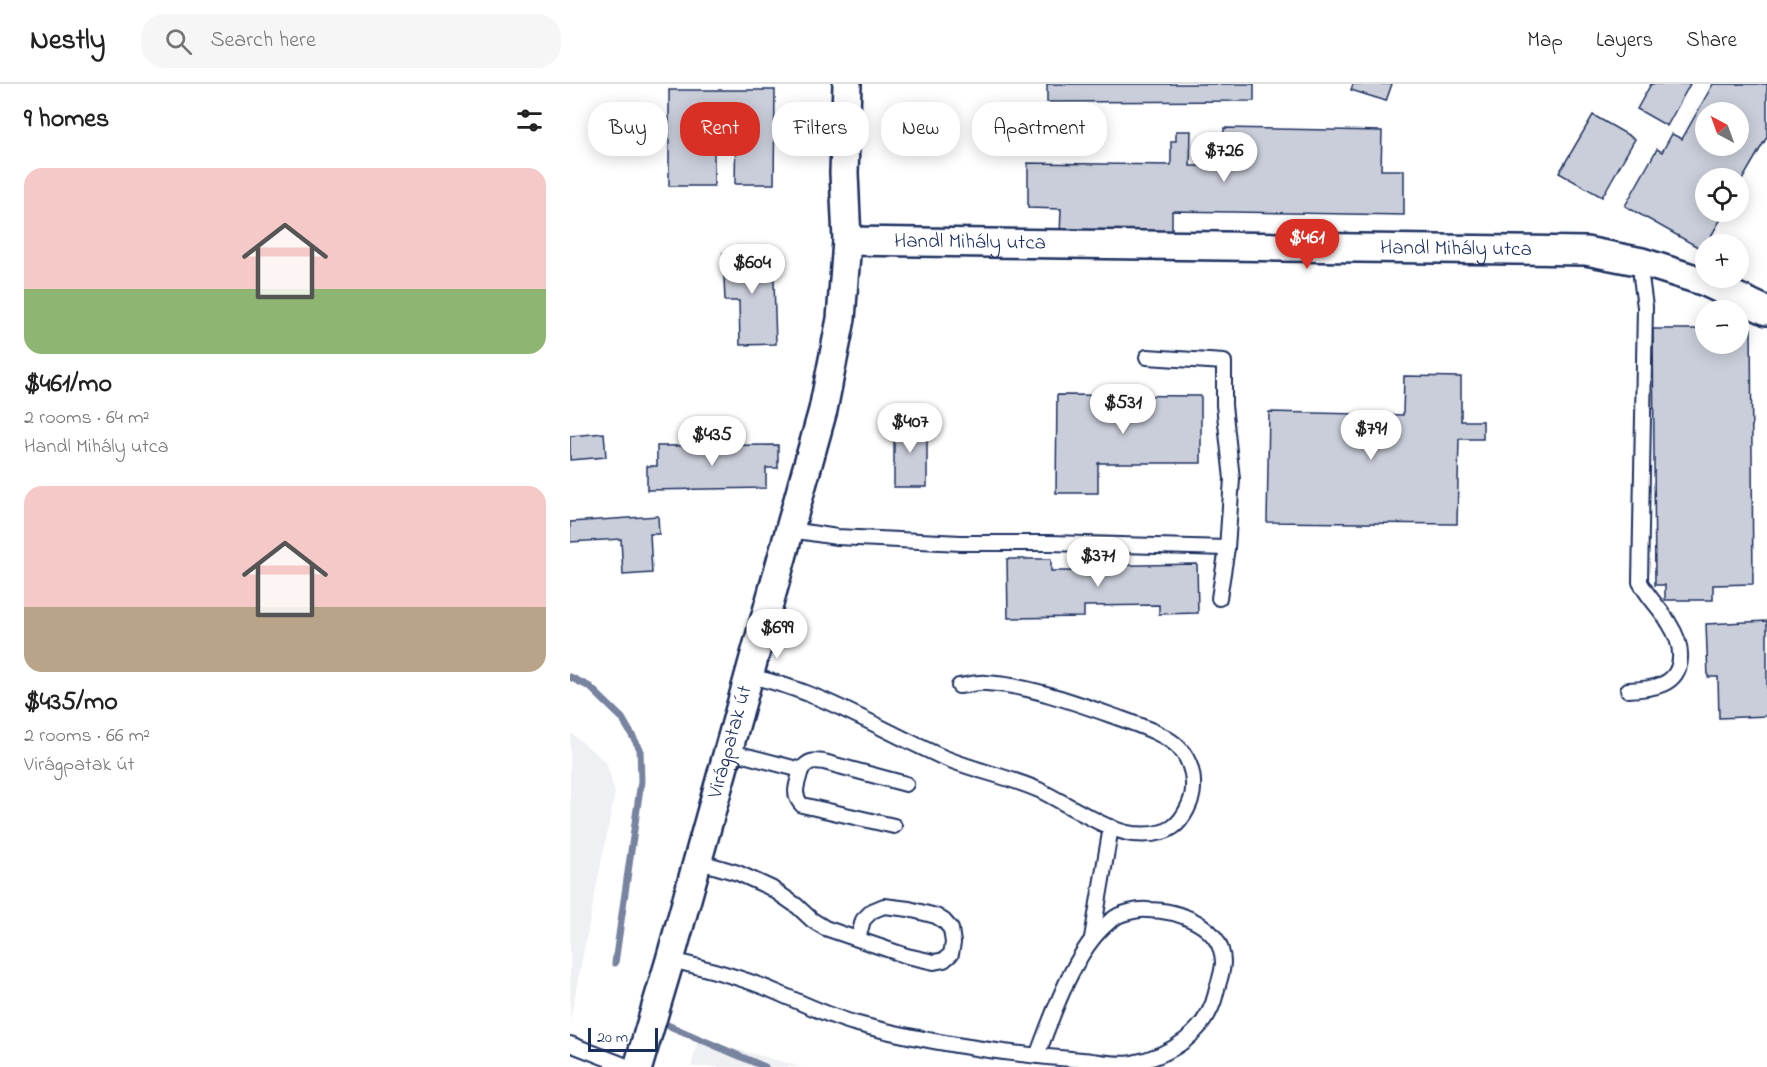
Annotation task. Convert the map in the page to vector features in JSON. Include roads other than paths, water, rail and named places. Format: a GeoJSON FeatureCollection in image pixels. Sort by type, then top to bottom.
{"type":"FeatureCollection","features":[{"type":"Feature","properties":{"kind":"street","name":"Virágpatak út"},"geometry":{"type":"LineString","coordinates":[[638,1067],[670,960],[823,410],[839,330],[847,241],[844,173],[847,84]]}},
{"type":"Feature","properties":{"kind":"street","name":"Handl Mihály utca"},"geometry":{"type":"LineString","coordinates":[[847,241],[1586,251],[1642,262],[1705,282],[1767,311]]}},
{"type":"Feature","properties":{"kind":"lane"},"geometry":{"type":"LineString","coordinates":[[1628,690],[1658,687],[1669,681],[1680,666],[1680,650],[1672,627],[1649,599],[1640,582],[1645,308],[1641,277],[1642,262]]}},
{"type":"Feature","properties":{"kind":"lane"},"geometry":{"type":"LineString","coordinates":[[1147,357],[1224,362],[1224,405],[1232,479],[1227,548],[1219,598]]}},
{"type":"Feature","properties":{"kind":"lane"},"geometry":{"type":"LineString","coordinates":[[791,530],[837,537],[961,543],[1227,548]]}},
{"type":"Feature","properties":{"kind":"lane"},"geometry":{"type":"LineString","coordinates":[[749,676],[778,682],[841,707],[937,755],[1037,789],[1111,827],[1132,834],[1156,834],[1173,827],[1193,796],[1194,778],[1189,760],[1176,745],[1160,734],[1074,702],[986,683],[959,686]]}},
{"type":"Feature","properties":{"kind":"lane"},"geometry":{"type":"LineString","coordinates":[[728,751],[801,770]]}},
{"type":"Feature","properties":{"kind":"lane"},"geometry":{"type":"LineString","coordinates":[[894,826],[802,805],[796,799],[795,792],[801,770],[807,763],[814,760],[906,784]]}},
{"type":"Feature","properties":{"kind":"lane"},"geometry":{"type":"LineString","coordinates":[[1037,1056],[1067,983],[1092,938],[1111,827]]}},
{"type":"Feature","properties":{"kind":"lane"},"geometry":{"type":"LineString","coordinates":[[697,861],[738,873],[771,888],[825,928],[907,956],[934,962],[944,960],[951,954],[953,943],[951,929],[936,915],[884,906],[872,911],[863,920],[858,939]]}},
{"type":"Feature","properties":{"kind":"lane"},"geometry":{"type":"LineString","coordinates":[[670,960],[714,970],[776,991],[815,1010],[854,1023],[976,1049],[1131,1064],[1166,1052],[1196,1032],[1214,1003],[1223,962],[1218,940],[1202,925],[1178,915],[1146,909],[1117,916],[1092,938]]}},
{"type":"Feature","properties":{"kind":"lane"},"geometry":{"type":"LineString","coordinates":[[570,1044],[629,1067]]}},
{"type":"Feature","properties":{"kind":"waterway"},"geometry":{"type":"LineString","coordinates":[[570,677],[590,687],[622,718],[640,749],[641,781],[615,963]]}},
{"type":"Feature","properties":{"kind":"waterway"},"geometry":{"type":"LineString","coordinates":[[665,1024],[765,1067]]}}]}
